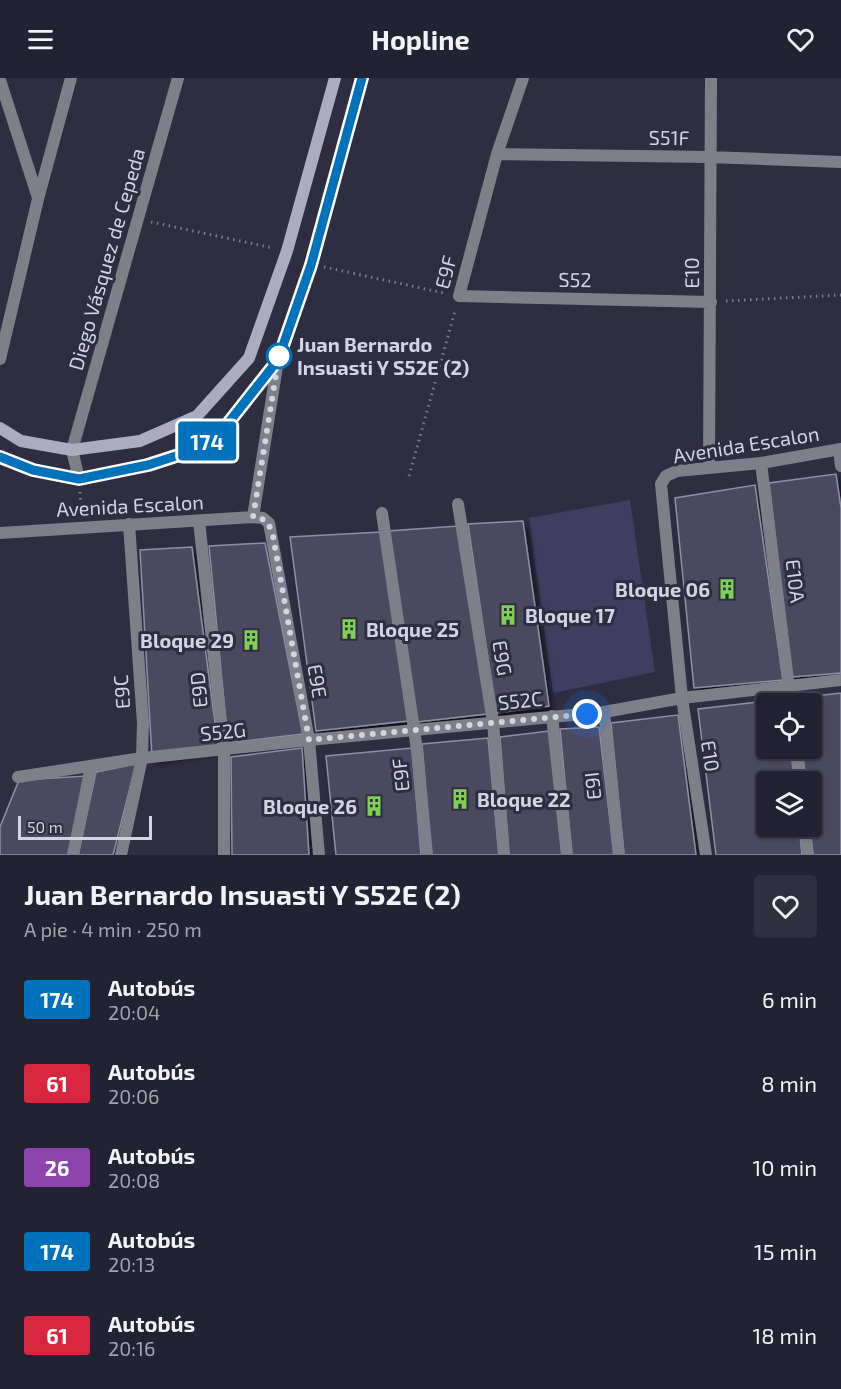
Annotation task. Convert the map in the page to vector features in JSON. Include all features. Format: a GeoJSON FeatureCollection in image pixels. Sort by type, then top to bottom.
{"type":"FeatureCollection","features":[{"type":"Feature","properties":{"kind":"main road"},"geometry":{"type":"LineString","coordinates":[[0,428],[21,441],[72,450],[140,441],[197,416],[249,358],[287,251],[335,78]]}},
{"type":"Feature","properties":{"kind":"main road"},"geometry":{"type":"LineString","coordinates":[[0,457],[33,470],[79,479],[148,465],[182,454],[218,436],[278,360],[311,265],[362,78]]}},
{"type":"Feature","properties":{"kind":"street"},"geometry":{"type":"LineString","coordinates":[[0,359],[38,199],[71,78]]}},
{"type":"Feature","properties":{"kind":"street","name":"Diego Vásquez de Cepeda"},"geometry":{"type":"LineString","coordinates":[[72,450],[178,78]]}},
{"type":"Feature","properties":{"kind":"street","name":"E9F"},"geometry":{"type":"LineString","coordinates":[[459,296],[497,154],[523,78]]}},
{"type":"Feature","properties":{"kind":"street","name":"E10"},"geometry":{"type":"LineString","coordinates":[[709,467],[711,78]]}},
{"type":"Feature","properties":{"kind":"street"},"geometry":{"type":"LineString","coordinates":[[0,80],[38,199]]}},
{"type":"Feature","properties":{"kind":"street","name":"S51F"},"geometry":{"type":"LineString","coordinates":[[497,154],[709,157],[841,162]]}},
{"type":"Feature","properties":{"kind":"street","name":"S52"},"geometry":{"type":"LineString","coordinates":[[459,296],[711,302]]}},
{"type":"Feature","properties":{"kind":"street"},"geometry":{"type":"LineString","coordinates":[[258,518],[278,360]]}},
{"type":"Feature","properties":{"kind":"street"},"geometry":{"type":"LineString","coordinates":[[840,449],[841,466]]}},
{"type":"Feature","properties":{"kind":"street","name":"Avenida Escalon"},"geometry":{"type":"LineString","coordinates":[[661,484],[666,476],[677,471],[761,463],[840,449]]}},
{"type":"Feature","properties":{"kind":"street"},"geometry":{"type":"LineString","coordinates":[[72,450],[79,479]]}},
{"type":"Feature","properties":{"kind":"street","name":"E10A"},"geometry":{"type":"LineString","coordinates":[[761,463],[790,693]]}},
{"type":"Feature","properties":{"kind":"street","name":"E10"},"geometry":{"type":"LineString","coordinates":[[661,484],[682,698],[706,855]]}},
{"type":"Feature","properties":{"kind":"street","name":"E9G"},"geometry":{"type":"LineString","coordinates":[[458,504],[493,722],[504,855]]}},
{"type":"Feature","properties":{"kind":"street","name":"E9F"},"geometry":{"type":"LineString","coordinates":[[382,513],[414,730],[426,855]]}},
{"type":"Feature","properties":{"kind":"street","name":"Avenida Escalon"},"geometry":{"type":"LineString","coordinates":[[0,533],[82,526],[258,518]]}},
{"type":"Feature","properties":{"kind":"street","name":"E9E"},"geometry":{"type":"LineString","coordinates":[[258,518],[269,523],[273,536],[309,740],[319,855]]}},
{"type":"Feature","properties":{"kind":"street","name":"E9D"},"geometry":{"type":"LineString","coordinates":[[199,521],[224,751],[224,855]]}},
{"type":"Feature","properties":{"kind":"street","name":"E9C"},"geometry":{"type":"LineString","coordinates":[[121,855],[142,758],[142,723],[129,524]]}},
{"type":"Feature","properties":{"kind":"street","name":"S52C"},"geometry":{"type":"LineString","coordinates":[[309,740],[604,712],[682,698],[841,680]]}},
{"type":"Feature","properties":{"kind":"street","name":"E9I"},"geometry":{"type":"LineString","coordinates":[[604,712],[619,855]]}},
{"type":"Feature","properties":{"kind":"street"},"geometry":{"type":"LineString","coordinates":[[552,716],[567,855]]}},
{"type":"Feature","properties":{"kind":"street","name":"S52G"},"geometry":{"type":"LineString","coordinates":[[142,758],[224,751],[309,740]]}},
{"type":"Feature","properties":{"kind":"street"},"geometry":{"type":"LineString","coordinates":[[18,777],[142,758]]}},
{"type":"Feature","properties":{"kind":"street"},"geometry":{"type":"LineString","coordinates":[[73,855],[92,767]]}},
{"type":"Feature","properties":{"kind":"street"},"geometry":{"type":"LineString","coordinates":[[806,837],[808,855]]}},
{"type":"Feature","properties":{"kind":"path"},"geometry":{"type":"LineString","coordinates":[[138,219],[287,251]]}},
{"type":"Feature","properties":{"kind":"path"},"geometry":{"type":"LineString","coordinates":[[311,265],[459,296]]}},
{"type":"Feature","properties":{"kind":"path"},"geometry":{"type":"LineString","coordinates":[[711,302],[841,295]]}},
{"type":"Feature","properties":{"kind":"path","name":"E9F"},"geometry":{"type":"LineString","coordinates":[[409,476],[459,296]]}},
{"type":"Feature","properties":{"kind":"path"},"geometry":{"type":"LineString","coordinates":[[79,479],[82,526]]}},
{"type":"Feature","properties":{"kind":"shaded area"},"geometry":{"type":"Polygon","coordinates":[[[630,500],[655,672],[553,693],[529,518],[630,500]]]}},
{"type":"Feature","properties":{"kind":"building"},"geometry":{"type":"Polygon","coordinates":[[[836,474],[841,508],[841,673],[792,677],[769,483],[836,474]]]}},
{"type":"Feature","properties":{"kind":"building","name":"Bloque 06"},"geometry":{"type":"Polygon","coordinates":[[[755,485],[783,680],[694,688],[675,498],[755,485]]]}},
{"type":"Feature","properties":{"kind":"building","name":"Bloque 17"},"geometry":{"type":"Polygon","coordinates":[[[523,521],[549,706],[496,713],[468,524],[523,521]]]}},
{"type":"Feature","properties":{"kind":"building"},"geometry":{"type":"Polygon","coordinates":[[[458,526],[487,714],[417,722],[388,531],[458,526]]]}},
{"type":"Feature","properties":{"kind":"building","name":"Bloque 25"},"geometry":{"type":"Polygon","coordinates":[[[381,532],[408,721],[316,731],[290,537],[381,532]]]}},
{"type":"Feature","properties":{"kind":"building","name":"Bloque 29"},"geometry":{"type":"Polygon","coordinates":[[[265,543],[303,734],[228,743],[209,546],[265,543]]]}},
{"type":"Feature","properties":{"kind":"building"},"geometry":{"type":"Polygon","coordinates":[[[192,547],[218,746],[152,757],[140,550],[192,547]]]}},
{"type":"Feature","properties":{"kind":"building"},"geometry":{"type":"Polygon","coordinates":[[[841,693],[841,855],[813,855],[811,837],[822,837],[822,771],[805,771],[803,759],[822,759],[822,695],[841,693]]]}},
{"type":"Feature","properties":{"kind":"building"},"geometry":{"type":"Polygon","coordinates":[[[756,702],[756,759],[792,759],[793,771],[756,771],[756,837],[800,837],[802,855],[716,855],[698,709],[756,702]]]}},
{"type":"Feature","properties":{"kind":"building"},"geometry":{"type":"Polygon","coordinates":[[[678,715],[696,855],[624,855],[611,723],[678,715]]]}},
{"type":"Feature","properties":{"kind":"building"},"geometry":{"type":"Polygon","coordinates":[[[599,727],[614,855],[572,855],[560,729],[599,727]]]}},
{"type":"Feature","properties":{"kind":"building"},"geometry":{"type":"Polygon","coordinates":[[[549,731],[562,855],[509,855],[500,737],[549,731]]]}},
{"type":"Feature","properties":{"kind":"building","name":"Bloque 22"},"geometry":{"type":"Polygon","coordinates":[[[488,738],[499,855],[431,855],[422,744],[488,738]]]}},
{"type":"Feature","properties":{"kind":"building"},"geometry":{"type":"Polygon","coordinates":[[[302,748],[309,855],[232,855],[231,757],[302,748]]]}},
{"type":"Feature","properties":{"kind":"building","name":"Bloque 26"},"geometry":{"type":"Polygon","coordinates":[[[412,748],[421,855],[336,855],[326,756],[412,748]]]}},
{"type":"Feature","properties":{"kind":"building"},"geometry":{"type":"Polygon","coordinates":[[[136,764],[113,855],[78,855],[96,772],[136,764]]]}},
{"type":"Feature","properties":{"kind":"building"},"geometry":{"type":"Polygon","coordinates":[[[87,776],[71,855],[0,855],[0,827],[19,780],[87,776]]]}},
{"type":"Feature","properties":{"kind":"bus line","name":"174"},"geometry":{"type":"LineString","coordinates":[[0,457],[33,470],[79,479],[148,465],[182,454],[218,436],[278,360],[311,265],[362,78]]}},
{"type":"Feature","properties":{"kind":"place","name":"Juan Bernardo Insuasti Y S52E (2)"},"geometry":{"type":"Point","coordinates":[279,356]}},
{"type":"Feature","properties":{"kind":"place","name":"Bloque 06"},"geometry":{"type":"Point","coordinates":[727,589]}},
{"type":"Feature","properties":{"kind":"place","name":"Bloque 17"},"geometry":{"type":"Point","coordinates":[508,615]}},
{"type":"Feature","properties":{"kind":"place","name":"Bloque 25"},"geometry":{"type":"Point","coordinates":[349,629]}},
{"type":"Feature","properties":{"kind":"place","name":"Bloque 29"},"geometry":{"type":"Point","coordinates":[251,640]}},
{"type":"Feature","properties":{"kind":"place","name":"Bloque 22"},"geometry":{"type":"Point","coordinates":[460,799]}},
{"type":"Feature","properties":{"kind":"place","name":"Bloque 26"},"geometry":{"type":"Point","coordinates":[374,806]}},
{"type":"Feature","properties":{"kind":"route"},"geometry":{"type":"LineString","coordinates":[[279,356],[253,517],[263,518],[269,523],[273,536],[309,740],[587,714]]}}]}
